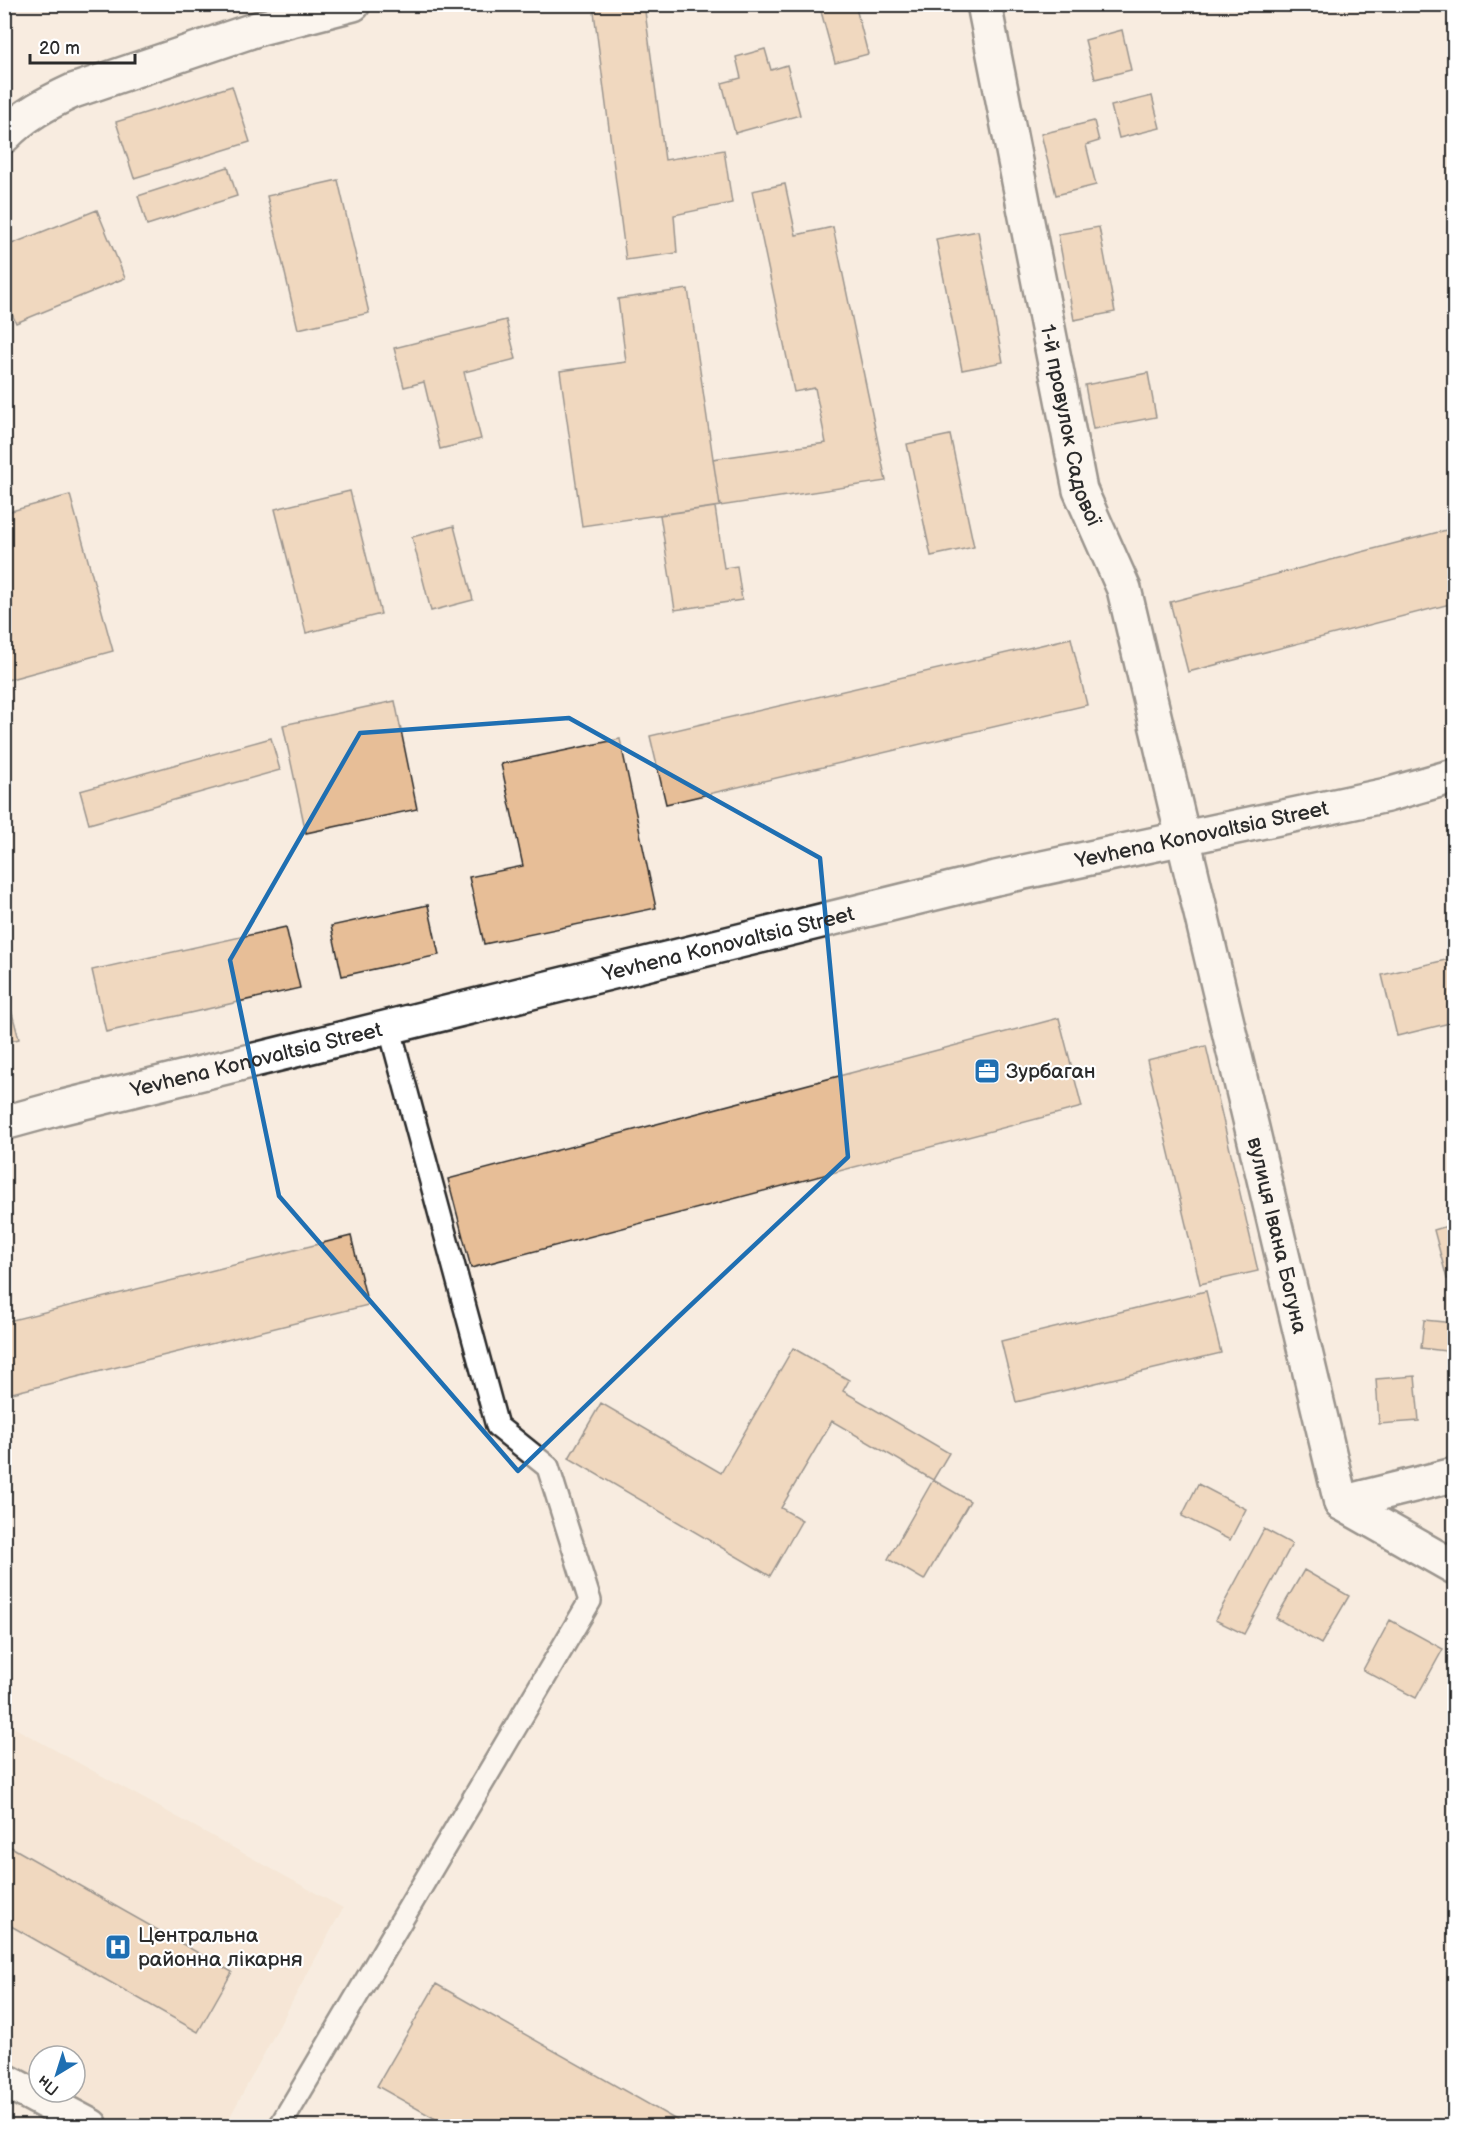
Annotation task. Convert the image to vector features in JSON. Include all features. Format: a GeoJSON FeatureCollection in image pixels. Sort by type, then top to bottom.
{"type":"FeatureCollection","features":[{"type":"Feature","properties":{"kind":"street"},"geometry":{"type":"LineString","coordinates":[[4,136],[17,123],[43,105],[73,91],[260,28],[354,4]]}},
{"type":"Feature","properties":{"kind":"street","name":"1-й провулок Садової"},"geometry":{"type":"LineString","coordinates":[[984,4],[1080,490],[1124,589],[1184,838]]}},
{"type":"Feature","properties":{"kind":"street","name":"Yevhena Konovaltsia Street"},"geometry":{"type":"LineString","coordinates":[[4,1123],[389,1026],[996,878],[1387,795],[1455,776]]}},
{"type":"Feature","properties":{"kind":"street","name":"вулиця Івана Богуна"},"geometry":{"type":"LineString","coordinates":[[1184,838],[1341,1503]]}},
{"type":"Feature","properties":{"kind":"street"},"geometry":{"type":"LineString","coordinates":[[1341,1503],[1455,1475]]}},
{"type":"Feature","properties":{"kind":"street"},"geometry":{"type":"LineString","coordinates":[[1341,1503],[1455,1568]]}},
{"type":"Feature","properties":{"kind":"street"},"geometry":{"type":"LineString","coordinates":[[4,2080],[91,2127]]}},
{"type":"Feature","properties":{"kind":"lane"},"geometry":{"type":"LineString","coordinates":[[280,2127],[590,1601],[548,1467],[497,1426],[389,1026]]}},
{"type":"Feature","properties":{"kind":"highlighted area"},"geometry":{"type":"Polygon","coordinates":[[[569,718],[820,858],[848,1157],[518,1471],[279,1196],[230,960],[360,733],[569,718]]]}},
{"type":"Feature","properties":{"kind":"shaded area"},"geometry":{"type":"Polygon","coordinates":[[[4,1722],[343,1908],[225,2126],[122,2126],[82,2104],[87,2104],[87,2044],[27,2044],[27,2074],[5,2062],[4,1722]]]}},
{"type":"Feature","properties":{"kind":"building"},"geometry":{"type":"Polygon","coordinates":[[[593,4],[644,4],[665,160],[724,150],[732,203],[674,215],[677,253],[626,260],[593,4]]]}},
{"type":"Feature","properties":{"kind":"building"},"geometry":{"type":"Polygon","coordinates":[[[819,4],[855,4],[868,54],[835,63],[819,4]]]}},
{"type":"Feature","properties":{"kind":"building"},"geometry":{"type":"Polygon","coordinates":[[[1122,30],[1131,70],[1095,79],[1085,40],[1122,30]]]}},
{"type":"Feature","properties":{"kind":"building"},"geometry":{"type":"Polygon","coordinates":[[[765,49],[771,70],[787,65],[800,115],[735,133],[722,83],[741,78],[736,57],[765,49]]]}},
{"type":"Feature","properties":{"kind":"building"},"geometry":{"type":"Polygon","coordinates":[[[232,86],[250,142],[134,178],[116,122],[232,86]]]}},
{"type":"Feature","properties":{"kind":"building"},"geometry":{"type":"Polygon","coordinates":[[[1152,96],[1160,128],[1119,138],[1111,106],[1152,96]]]}},
{"type":"Feature","properties":{"kind":"building"},"geometry":{"type":"Polygon","coordinates":[[[1094,121],[1099,141],[1086,145],[1096,185],[1056,195],[1041,134],[1094,121]]]}},
{"type":"Feature","properties":{"kind":"building"},"geometry":{"type":"Polygon","coordinates":[[[228,167],[237,196],[147,225],[138,196],[228,167]]]}},
{"type":"Feature","properties":{"kind":"building"},"geometry":{"type":"Polygon","coordinates":[[[338,180],[369,313],[298,329],[267,196],[338,180]]]}},
{"type":"Feature","properties":{"kind":"building"},"geometry":{"type":"Polygon","coordinates":[[[785,184],[796,235],[833,227],[886,481],[720,506],[713,459],[826,443],[815,388],[794,392],[752,191],[785,184]]]}},
{"type":"Feature","properties":{"kind":"building"},"geometry":{"type":"Polygon","coordinates":[[[97,210],[125,278],[16,323],[4,296],[4,247],[97,210]]]}},
{"type":"Feature","properties":{"kind":"building"},"geometry":{"type":"Polygon","coordinates":[[[1099,227],[1115,312],[1074,320],[1058,234],[1099,227]]]}},
{"type":"Feature","properties":{"kind":"building"},"geometry":{"type":"Polygon","coordinates":[[[978,231],[1003,362],[962,370],[936,239],[978,231]]]}},
{"type":"Feature","properties":{"kind":"building"},"geometry":{"type":"Polygon","coordinates":[[[688,289],[720,506],[582,526],[560,371],[626,362],[618,299],[688,289]]]}},
{"type":"Feature","properties":{"kind":"building"},"geometry":{"type":"Polygon","coordinates":[[[506,320],[516,359],[464,372],[481,439],[440,449],[424,382],[404,387],[394,348],[506,320]]]}},
{"type":"Feature","properties":{"kind":"building"},"geometry":{"type":"Polygon","coordinates":[[[1148,373],[1156,417],[1093,429],[1085,385],[1148,373]]]}},
{"type":"Feature","properties":{"kind":"building"},"geometry":{"type":"Polygon","coordinates":[[[950,435],[974,547],[931,556],[907,444],[950,435]]]}},
{"type":"Feature","properties":{"kind":"building"},"geometry":{"type":"Polygon","coordinates":[[[350,491],[381,614],[306,633],[275,509],[350,491]]]}},
{"type":"Feature","properties":{"kind":"building"},"geometry":{"type":"Polygon","coordinates":[[[70,495],[113,651],[7,680],[4,672],[4,513],[70,495]]]}},
{"type":"Feature","properties":{"kind":"building"},"geometry":{"type":"Polygon","coordinates":[[[715,507],[724,568],[737,566],[742,600],[675,610],[660,515],[715,507]]]}},
{"type":"Feature","properties":{"kind":"building"},"geometry":{"type":"Polygon","coordinates":[[[454,526],[473,600],[431,611],[412,537],[454,526]]]}},
{"type":"Feature","properties":{"kind":"building"},"geometry":{"type":"Polygon","coordinates":[[[1454,528],[1454,603],[1188,672],[1170,602],[1454,528]]]}},
{"type":"Feature","properties":{"kind":"building"},"geometry":{"type":"Polygon","coordinates":[[[1071,638],[1087,705],[666,804],[650,736],[1071,638]]]}},
{"type":"Feature","properties":{"kind":"building"},"geometry":{"type":"Polygon","coordinates":[[[395,701],[417,809],[306,833],[283,725],[395,701]]]}},
{"type":"Feature","properties":{"kind":"building"},"geometry":{"type":"Polygon","coordinates":[[[271,738],[280,770],[89,824],[80,791],[271,738]]]}},
{"type":"Feature","properties":{"kind":"building"},"geometry":{"type":"Polygon","coordinates":[[[620,739],[656,908],[484,944],[469,877],[523,866],[501,764],[620,739]]]}},
{"type":"Feature","properties":{"kind":"building"},"geometry":{"type":"Polygon","coordinates":[[[428,905],[439,955],[342,976],[331,926],[428,905]]]}},
{"type":"Feature","properties":{"kind":"building"},"geometry":{"type":"Polygon","coordinates":[[[286,927],[300,988],[106,1032],[92,970],[286,927]]]}},
{"type":"Feature","properties":{"kind":"building"},"geometry":{"type":"Polygon","coordinates":[[[1454,958],[1454,1022],[1397,1036],[1382,975],[1454,958]]]}},
{"type":"Feature","properties":{"kind":"building"},"geometry":{"type":"Polygon","coordinates":[[[4,984],[19,1039],[4,1043],[4,984]]]}},
{"type":"Feature","properties":{"kind":"building"},"geometry":{"type":"Polygon","coordinates":[[[1059,1018],[1082,1107],[471,1268],[448,1179],[1059,1018]]]}},
{"type":"Feature","properties":{"kind":"building"},"geometry":{"type":"Polygon","coordinates":[[[1206,1046],[1258,1271],[1200,1284],[1147,1060],[1206,1046]]]}},
{"type":"Feature","properties":{"kind":"building"},"geometry":{"type":"Polygon","coordinates":[[[1454,1224],[1454,1277],[1447,1279],[1434,1230],[1454,1224]]]}},
{"type":"Feature","properties":{"kind":"building"},"geometry":{"type":"Polygon","coordinates":[[[351,1236],[368,1305],[4,1395],[4,1322],[351,1236]]]}},
{"type":"Feature","properties":{"kind":"building"},"geometry":{"type":"Polygon","coordinates":[[[1206,1291],[1221,1353],[1016,1402],[1001,1341],[1206,1291]]]}},
{"type":"Feature","properties":{"kind":"building"},"geometry":{"type":"Polygon","coordinates":[[[1424,1320],[1454,1323],[1454,1352],[1421,1348],[1424,1320]]]}},
{"type":"Feature","properties":{"kind":"building"},"geometry":{"type":"Polygon","coordinates":[[[793,1348],[849,1380],[843,1391],[949,1453],[933,1480],[832,1421],[781,1508],[802,1520],[770,1576],[569,1458],[601,1403],[721,1473],[793,1348]]]}},
{"type":"Feature","properties":{"kind":"building"},"geometry":{"type":"Polygon","coordinates":[[[1415,1376],[1419,1421],[1379,1424],[1376,1379],[1415,1376]]]}},
{"type":"Feature","properties":{"kind":"building"},"geometry":{"type":"Polygon","coordinates":[[[933,1480],[970,1501],[924,1580],[888,1559],[933,1480]]]}},
{"type":"Feature","properties":{"kind":"building"},"geometry":{"type":"Polygon","coordinates":[[[1198,1484],[1246,1509],[1230,1540],[1182,1516],[1198,1484]]]}},
{"type":"Feature","properties":{"kind":"building"},"geometry":{"type":"Polygon","coordinates":[[[1264,1529],[1292,1544],[1244,1634],[1215,1620],[1264,1529]]]}},
{"type":"Feature","properties":{"kind":"building"},"geometry":{"type":"Polygon","coordinates":[[[1304,1570],[1349,1596],[1321,1644],[1276,1618],[1304,1570]]]}},
{"type":"Feature","properties":{"kind":"building"},"geometry":{"type":"Polygon","coordinates":[[[1390,1620],[1443,1649],[1416,1698],[1363,1670],[1390,1620]]]}},
{"type":"Feature","properties":{"kind":"building","name":"Центральна районна лікарня"},"geometry":{"type":"Polygon","coordinates":[[[4,1843],[232,1972],[198,2032],[4,1922],[4,1843]]]}},
{"type":"Feature","properties":{"kind":"building"},"geometry":{"type":"Polygon","coordinates":[[[436,1984],[687,2126],[448,2126],[377,2086],[436,1984]]]}},
{"type":"Feature","properties":{"kind":"place","name":"Зурбаган"},"geometry":{"type":"Point","coordinates":[987,1071]}},
{"type":"Feature","properties":{"kind":"place","name":"Центральна районна лікарня"},"geometry":{"type":"Point","coordinates":[118,1947]}}]}
